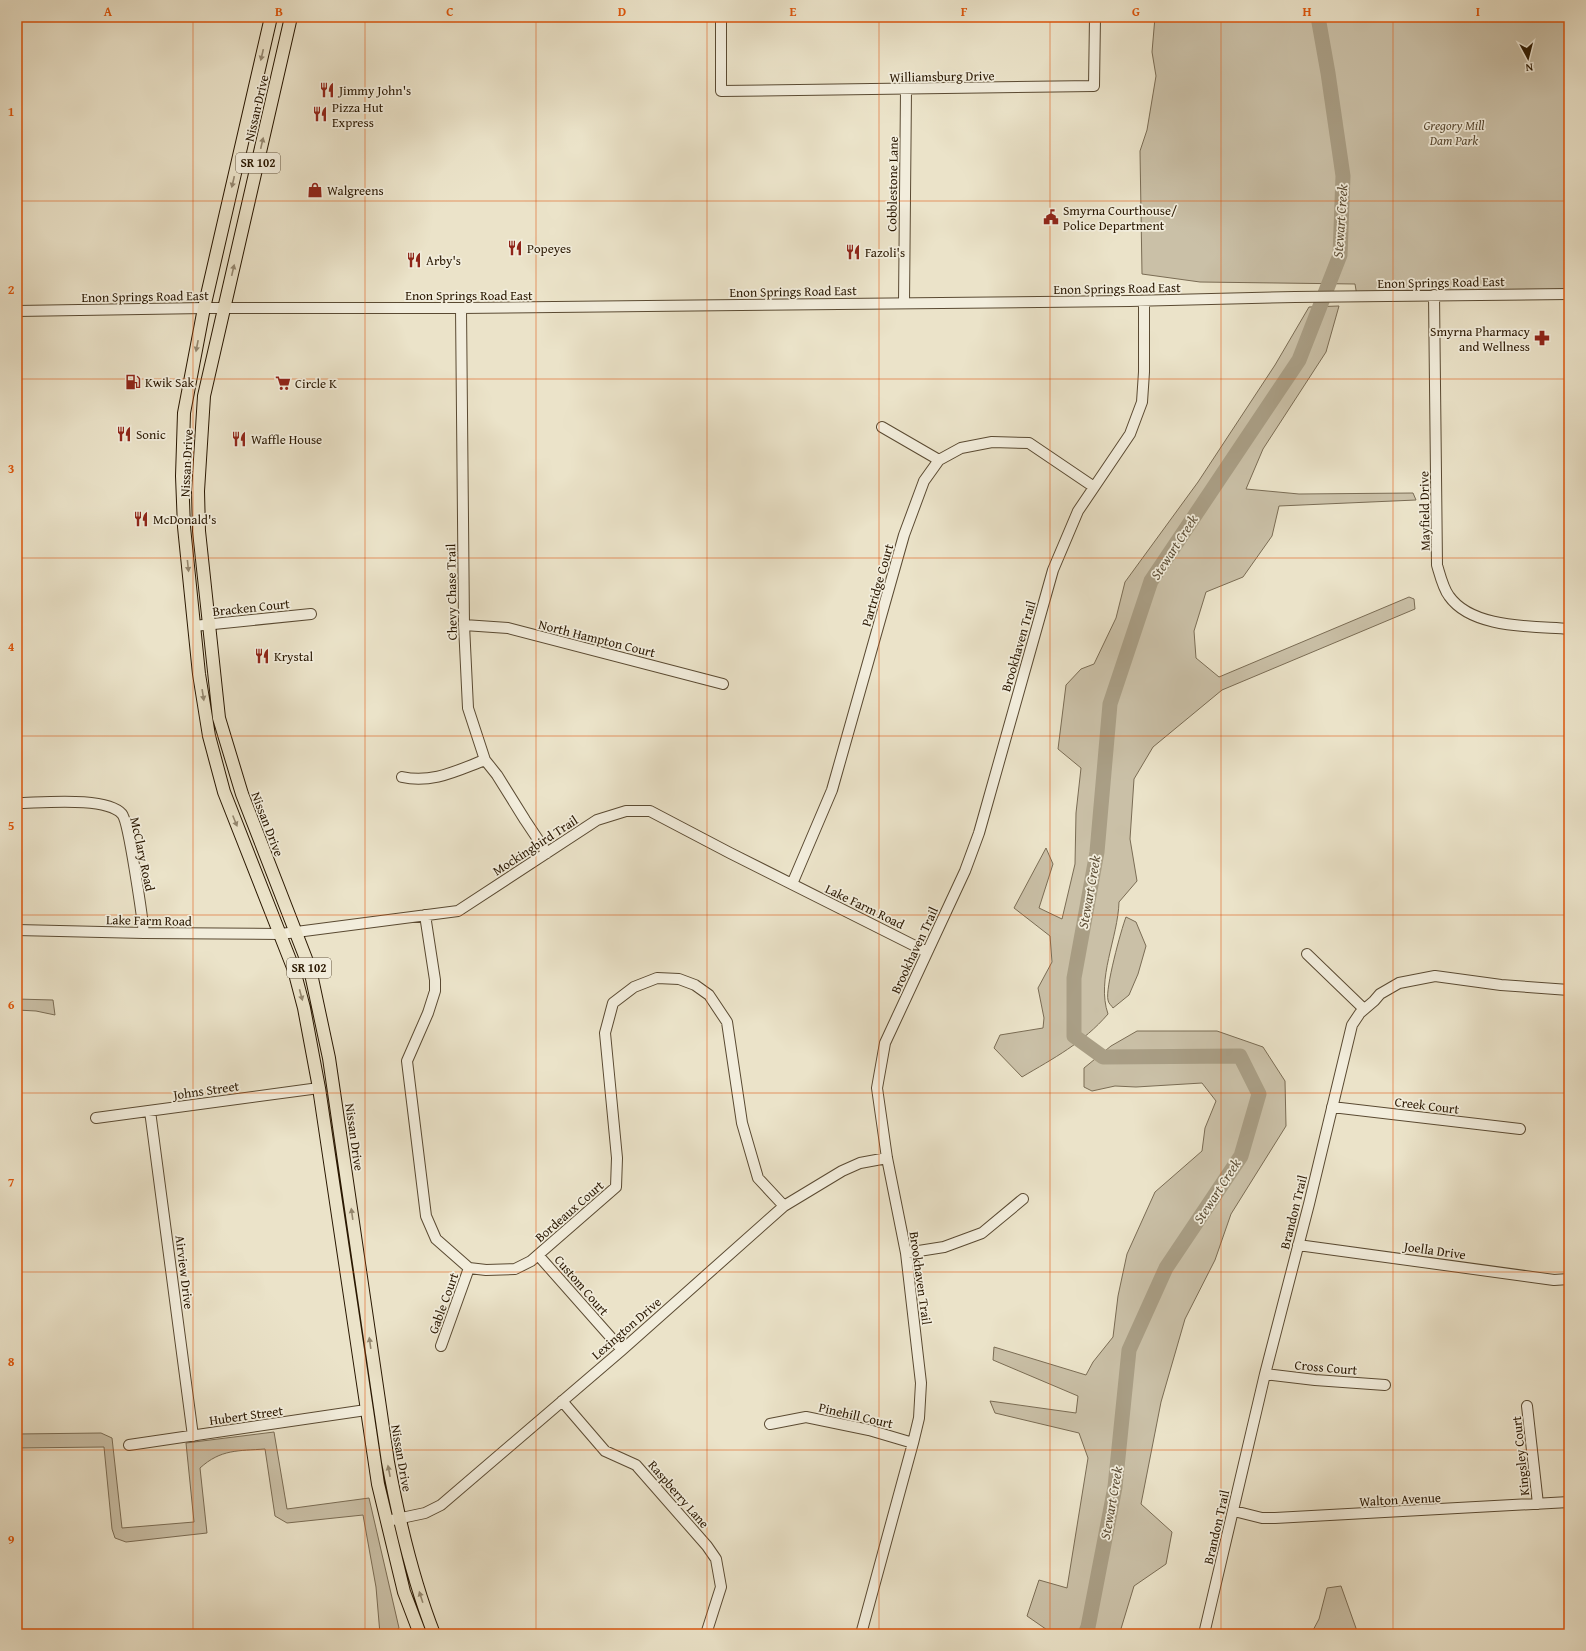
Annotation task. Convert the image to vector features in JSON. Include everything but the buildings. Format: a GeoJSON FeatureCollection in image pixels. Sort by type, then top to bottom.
{"type":"FeatureCollection","features":[{"type":"Feature","properties":{"kind":"main road","name":"Nissan Drive"},"geometry":{"type":"LineString","coordinates":[[271,17],[204,308],[184,413],[182,469],[184,528],[194,626],[209,736],[224,792],[281,934],[294,970],[304,1008],[319,1088],[378,1484],[404,1592],[420,1634]]}},
{"type":"Feature","properties":{"kind":"main road","name":"Nissan Drive"},"geometry":{"type":"LineString","coordinates":[[291,17],[204,396],[197,482],[199,531],[219,718],[242,794],[310,968],[329,1058],[388,1462],[399,1519],[413,1572],[434,1634]]}},
{"type":"Feature","properties":{"kind":"street","name":"Williamsburg Drive"},"geometry":{"type":"LineString","coordinates":[[721,17],[721,91],[906,90],[1094,86],[1095,17]]}},
{"type":"Feature","properties":{"kind":"street","name":"Cobblestone Lane"},"geometry":{"type":"LineString","coordinates":[[904,303],[906,90]]}},
{"type":"Feature","properties":{"kind":"street","name":"Enon Springs Road East"},"geometry":{"type":"LineString","coordinates":[[17,311],[204,308],[461,308],[1144,301],[1295,297],[1569,294]]}},
{"type":"Feature","properties":{"kind":"street","name":"Mayfield Drive"},"geometry":{"type":"LineString","coordinates":[[1434,295],[1437,565],[1442,582],[1452,600],[1462,609],[1476,617],[1504,624],[1569,629]]}},
{"type":"Feature","properties":{"kind":"street","name":"Brookhaven Trail"},"geometry":{"type":"LineString","coordinates":[[861,1634],[913,1443],[919,1418],[922,1383],[906,1253],[888,1158],[877,1088],[885,1043],[964,871],[979,833],[1053,570],[1078,511],[1130,434],[1142,402],[1144,372],[1144,301]]}},
{"type":"Feature","properties":{"kind":"street","name":"Chevy Chase Trail"},"geometry":{"type":"LineString","coordinates":[[461,308],[464,626],[468,708],[485,760],[497,775],[524,820],[547,853]]}},
{"type":"Feature","properties":{"kind":"street"},"geometry":{"type":"LineString","coordinates":[[882,427],[939,460]]}},
{"type":"Feature","properties":{"kind":"street","name":"Partridge Court"},"geometry":{"type":"LineString","coordinates":[[792,884],[832,790],[904,535],[924,481],[939,460],[961,448],[992,442],[1029,443],[1094,487]]}},
{"type":"Feature","properties":{"kind":"street","name":"Bracken Court"},"geometry":{"type":"LineString","coordinates":[[194,626],[311,614]]}},
{"type":"Feature","properties":{"kind":"street","name":"North Hampton Court"},"geometry":{"type":"LineString","coordinates":[[464,626],[508,628],[723,684]]}},
{"type":"Feature","properties":{"kind":"street"},"geometry":{"type":"LineString","coordinates":[[402,777],[411,779],[442,777],[485,760]]}},
{"type":"Feature","properties":{"kind":"street","name":"McClary Road"},"geometry":{"type":"LineString","coordinates":[[17,803],[86,802],[111,807],[121,813],[124,819],[132,857],[144,933]]}},
{"type":"Feature","properties":{"kind":"street","name":"Mockingbird Trail"},"geometry":{"type":"LineString","coordinates":[[281,934],[458,911],[596,820],[626,811],[650,811],[792,884]]}},
{"type":"Feature","properties":{"kind":"street","name":"Lake Farm Road"},"geometry":{"type":"LineString","coordinates":[[792,884],[927,952]]}},
{"type":"Feature","properties":{"kind":"street"},"geometry":{"type":"LineString","coordinates":[[425,915],[435,980],[435,990],[428,1013],[407,1061],[425,1208],[426,1216],[436,1239],[469,1268]]}},
{"type":"Feature","properties":{"kind":"street","name":"Lake Farm Road"},"geometry":{"type":"LineString","coordinates":[[17,930],[281,934]]}},
{"type":"Feature","properties":{"kind":"street"},"geometry":{"type":"LineString","coordinates":[[1308,954],[1364,1009]]}},
{"type":"Feature","properties":{"kind":"street","name":"Brandon Trail"},"geometry":{"type":"LineString","coordinates":[[1204,1634],[1265,1374],[1352,1025],[1360,1013],[1380,994],[1399,983],[1435,976],[1501,985],[1569,990]]}},
{"type":"Feature","properties":{"kind":"street","name":"Bordeaux Court"},"geometry":{"type":"LineString","coordinates":[[469,1268],[486,1270],[514,1269],[531,1261],[616,1187],[617,1158],[605,1033],[613,1003],[634,987],[657,978],[678,979],[695,985],[709,994],[727,1022],[742,1123],[758,1178],[784,1206]]}},
{"type":"Feature","properties":{"kind":"street","name":"Johns Street"},"geometry":{"type":"LineString","coordinates":[[96,1118],[319,1088]]}},
{"type":"Feature","properties":{"kind":"street","name":"Creek Court"},"geometry":{"type":"LineString","coordinates":[[1332,1107],[1520,1129]]}},
{"type":"Feature","properties":{"kind":"street","name":"Airview Drive"},"geometry":{"type":"LineString","coordinates":[[150,1111],[193,1436]]}},
{"type":"Feature","properties":{"kind":"street","name":"Lexington Drive"},"geometry":{"type":"LineString","coordinates":[[386,1521],[426,1513],[441,1505],[622,1350],[784,1206],[842,1171],[860,1163],[888,1158]]}},
{"type":"Feature","properties":{"kind":"street"},"geometry":{"type":"LineString","coordinates":[[906,1253],[944,1247],[982,1233],[1023,1199]]}},
{"type":"Feature","properties":{"kind":"street","name":"Joella Drive"},"geometry":{"type":"LineString","coordinates":[[1298,1246],[1554,1280],[1569,1279]]}},
{"type":"Feature","properties":{"kind":"street","name":"Custom Court"},"geometry":{"type":"LineString","coordinates":[[538,1255],[622,1350]]}},
{"type":"Feature","properties":{"kind":"street","name":"Gable Court"},"geometry":{"type":"LineString","coordinates":[[440,1346],[469,1268]]}},
{"type":"Feature","properties":{"kind":"street","name":"Cross Court"},"geometry":{"type":"LineString","coordinates":[[1265,1374],[1315,1380],[1385,1385]]}},
{"type":"Feature","properties":{"kind":"street","name":"Raspberry Lane"},"geometry":{"type":"LineString","coordinates":[[562,1401],[604,1451],[636,1465],[716,1559],[721,1587],[706,1634]]}},
{"type":"Feature","properties":{"kind":"street","name":"Kingsley Court"},"geometry":{"type":"LineString","coordinates":[[1527,1406],[1538,1504]]}},
{"type":"Feature","properties":{"kind":"street","name":"Hubert Street"},"geometry":{"type":"LineString","coordinates":[[129,1445],[366,1410]]}},
{"type":"Feature","properties":{"kind":"street","name":"Pinehill Court"},"geometry":{"type":"LineString","coordinates":[[770,1424],[806,1416],[869,1430],[913,1443]]}},
{"type":"Feature","properties":{"kind":"street","name":"Walton Avenue"},"geometry":{"type":"LineString","coordinates":[[1234,1511],[1262,1518],[1275,1518],[1569,1502]]}},
{"type":"Feature","properties":{"kind":"green space","name":"Gregory Mill Dam Park"},"geometry":{"type":"Polygon","coordinates":[[[1155,17],[1569,17],[1569,294],[1357,296],[1355,284],[1200,282],[1142,274],[1140,151],[1147,130],[1156,76],[1152,52],[1155,17]]]}},
{"type":"Feature","properties":{"kind":"green space"},"geometry":{"type":"Polygon","coordinates":[[[1339,306],[1326,352],[1263,449],[1246,489],[1299,494],[1413,493],[1416,500],[1279,506],[1272,536],[1243,577],[1206,592],[1194,631],[1196,658],[1219,677],[1409,597],[1414,599],[1415,609],[1222,690],[1153,747],[1134,779],[1130,839],[1137,881],[1119,902],[1118,916],[1106,973],[1105,1001],[1108,1014],[1078,1042],[1022,1077],[994,1048],[1000,1035],[1043,1028],[1044,1018],[1038,988],[1052,962],[1050,936],[1014,908],[1046,848],[1053,864],[1039,908],[1062,919],[1075,864],[1076,813],[1081,768],[1058,749],[1066,685],[1081,669],[1094,664],[1116,618],[1125,582],[1198,482],[1275,365],[1309,307],[1339,306]]]}},
{"type":"Feature","properties":{"kind":"green space"},"geometry":{"type":"Polygon","coordinates":[[[1126,917],[1136,922],[1146,946],[1138,974],[1129,995],[1113,1008],[1108,1001],[1109,984],[1117,946],[1126,917]]]}},
{"type":"Feature","properties":{"kind":"green space"},"geometry":{"type":"Polygon","coordinates":[[[17,999],[53,1000],[55,1015],[36,1011],[17,1010],[17,999]]]}},
{"type":"Feature","properties":{"kind":"green space"},"geometry":{"type":"Polygon","coordinates":[[[1137,1031],[1217,1031],[1263,1047],[1285,1081],[1286,1126],[1231,1214],[1215,1260],[1185,1319],[1161,1402],[1141,1504],[1172,1532],[1166,1564],[1134,1586],[1120,1632],[1126,1634],[1053,1634],[1027,1616],[1039,1580],[1067,1588],[1088,1458],[1079,1433],[995,1413],[990,1401],[1076,1413],[1078,1396],[993,1360],[994,1347],[1086,1375],[1093,1362],[1113,1337],[1118,1296],[1127,1254],[1155,1192],[1202,1151],[1205,1128],[1216,1101],[1202,1083],[1136,1087],[1115,1086],[1092,1091],[1084,1087],[1084,1068],[1111,1046],[1137,1031]]]}},
{"type":"Feature","properties":{"kind":"green space"},"geometry":{"type":"Polygon","coordinates":[[[274,1432],[287,1509],[369,1498],[399,1628],[392,1634],[380,1634],[376,1587],[363,1515],[287,1523],[275,1516],[265,1449],[238,1451],[223,1454],[215,1457],[200,1468],[207,1533],[126,1542],[115,1538],[112,1529],[104,1447],[17,1448],[17,1434],[101,1433],[112,1438],[122,1528],[194,1522],[186,1443],[274,1432]]]}},
{"type":"Feature","properties":{"kind":"green space"},"geometry":{"type":"Polygon","coordinates":[[[1341,1586],[1357,1631],[1375,1634],[1311,1634],[1319,1619],[1327,1588],[1341,1586]]]}},
{"type":"Feature","properties":{"kind":"waterway","name":"Stewart Creek"},"geometry":{"type":"LineString","coordinates":[[1085,1634],[1088,1627],[1115,1487],[1129,1350],[1166,1268],[1241,1156],[1259,1094],[1240,1056],[1103,1057],[1074,1036],[1074,978],[1097,852],[1110,704],[1151,581],[1299,360],[1340,255],[1343,176],[1318,17]]}},
{"type":"Feature","properties":{"kind":"place","name":"Jimmy John's"},"geometry":{"type":"Point","coordinates":[327,90]}},
{"type":"Feature","properties":{"kind":"place","name":"Pizza Hut Express"},"geometry":{"type":"Point","coordinates":[320,114]}},
{"type":"Feature","properties":{"kind":"place","name":"Walgreens"},"geometry":{"type":"Point","coordinates":[315,190]}},
{"type":"Feature","properties":{"kind":"place","name":"Smyrna Courthouse/ Police Department"},"geometry":{"type":"Point","coordinates":[1051,217]}},
{"type":"Feature","properties":{"kind":"place","name":"Popeyes"},"geometry":{"type":"Point","coordinates":[515,248]}},
{"type":"Feature","properties":{"kind":"place","name":"Fazoli's"},"geometry":{"type":"Point","coordinates":[853,252]}},
{"type":"Feature","properties":{"kind":"place","name":"Arby's"},"geometry":{"type":"Point","coordinates":[414,260]}},
{"type":"Feature","properties":{"kind":"place","name":"Smyrna Pharmacy and Wellness"},"geometry":{"type":"Point","coordinates":[1542,338]}},
{"type":"Feature","properties":{"kind":"place","name":"Kwik Sak"},"geometry":{"type":"Point","coordinates":[133,382]}},
{"type":"Feature","properties":{"kind":"place","name":"Circle K"},"geometry":{"type":"Point","coordinates":[283,383]}},
{"type":"Feature","properties":{"kind":"place","name":"Sonic"},"geometry":{"type":"Point","coordinates":[124,434]}},
{"type":"Feature","properties":{"kind":"place","name":"Waffle House"},"geometry":{"type":"Point","coordinates":[239,439]}},
{"type":"Feature","properties":{"kind":"place","name":"McDonald's"},"geometry":{"type":"Point","coordinates":[141,519]}},
{"type":"Feature","properties":{"kind":"place","name":"Krystal"},"geometry":{"type":"Point","coordinates":[262,656]}}]}
